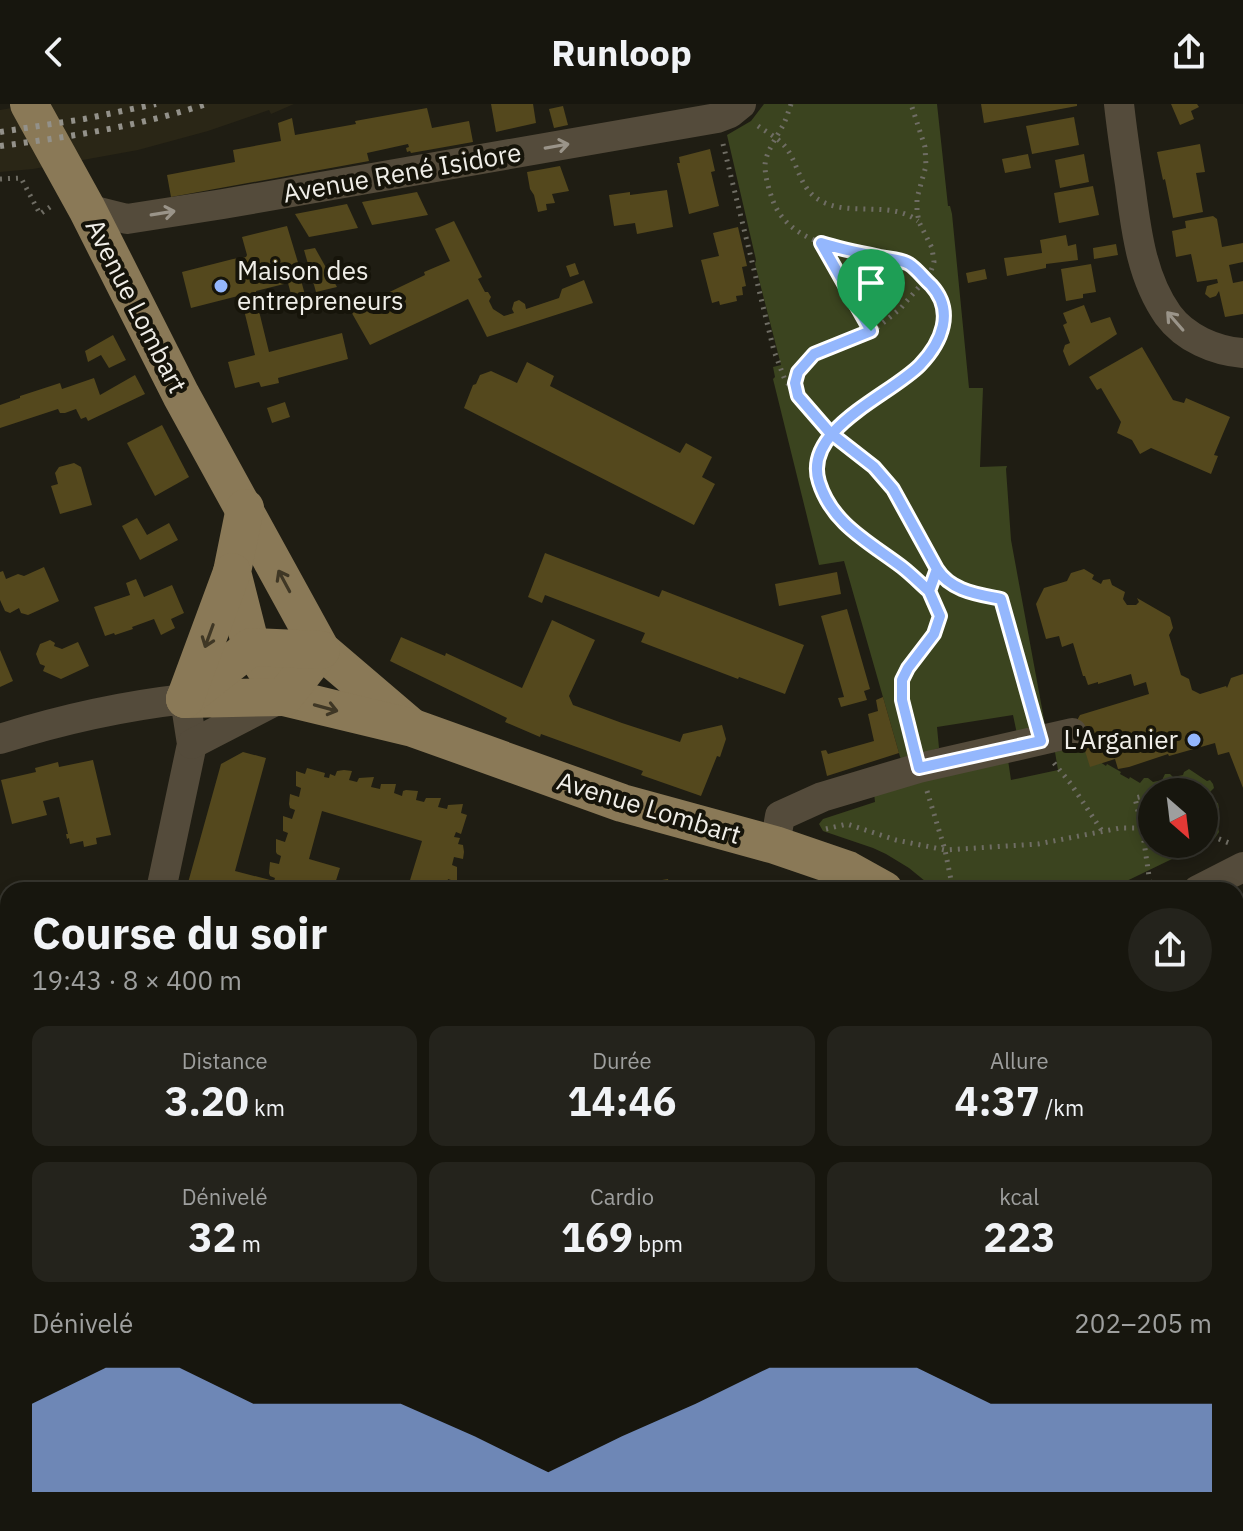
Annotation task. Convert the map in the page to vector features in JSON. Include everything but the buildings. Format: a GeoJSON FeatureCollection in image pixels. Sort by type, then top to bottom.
{"type":"FeatureCollection","features":[{"type":"Feature","properties":{"kind":"main road","name":"Avenue Lombart"},"geometry":{"type":"LineString","coordinates":[[29,104],[87,209],[181,395],[321,650],[413,728]]}},
{"type":"Feature","properties":{"kind":"main road"},"geometry":{"type":"LineString","coordinates":[[185,699],[232,572],[245,508]]}},
{"type":"Feature","properties":{"kind":"main road"},"geometry":{"type":"LineString","coordinates":[[232,572],[251,647],[284,697],[321,650]]}},
{"type":"Feature","properties":{"kind":"main road"},"geometry":{"type":"LineString","coordinates":[[185,699],[251,647],[321,650]]}},
{"type":"Feature","properties":{"kind":"main road","name":"Avenue Lombart"},"geometry":{"type":"LineString","coordinates":[[185,699],[284,697],[413,728],[622,803],[775,845],[848,870],[870,882]]}},
{"type":"Feature","properties":{"kind":"street"},"geometry":{"type":"LineString","coordinates":[[1119,104],[1138,245],[1155,292],[1168,315],[1184,332],[1210,347],[1243,353]]}},
{"type":"Feature","properties":{"kind":"street","name":"Avenue René Isidore"},"geometry":{"type":"LineString","coordinates":[[87,209],[127,219],[730,118]]}},
{"type":"Feature","properties":{"kind":"street"},"geometry":{"type":"LineString","coordinates":[[192,744],[284,697]]}},
{"type":"Feature","properties":{"kind":"street"},"geometry":{"type":"LineString","coordinates":[[0,739],[37,727],[150,703],[185,699],[192,744],[163,882]]}},
{"type":"Feature","properties":{"kind":"street"},"geometry":{"type":"LineString","coordinates":[[775,845],[780,816],[822,797],[919,768],[1072,733]]}},
{"type":"Feature","properties":{"kind":"street"},"geometry":{"type":"LineString","coordinates":[[1207,882],[1237,855]]}},
{"type":"Feature","properties":{"kind":"path"},"geometry":{"type":"LineString","coordinates":[[791,104],[765,162],[776,208],[786,223],[821,243],[908,263],[933,288],[945,309],[938,341],[920,366],[831,433],[816,464],[826,499],[837,516],[853,533],[929,591],[940,616],[934,634],[902,680],[902,700],[952,882]]}},
{"type":"Feature","properties":{"kind":"path"},"geometry":{"type":"LineString","coordinates":[[798,396],[795,383],[798,372],[814,354],[871,331],[900,309],[930,274],[934,262],[932,248],[919,222],[917,198],[926,166],[925,147],[911,104]]}},
{"type":"Feature","properties":{"kind":"path"},"geometry":{"type":"LineString","coordinates":[[919,222],[896,212],[846,208],[819,200],[801,181],[782,142],[753,123],[730,118],[774,351],[785,380],[831,433],[874,467],[893,489],[942,577],[963,591],[1001,599],[1041,741],[1102,831]]}},
{"type":"Feature","properties":{"kind":"path"},"geometry":{"type":"LineString","coordinates":[[0,179],[21,178],[40,214]]}},
{"type":"Feature","properties":{"kind":"path"},"geometry":{"type":"LineString","coordinates":[[821,243],[871,331]]}},
{"type":"Feature","properties":{"kind":"path"},"geometry":{"type":"LineString","coordinates":[[929,591],[937,569]]}},
{"type":"Feature","properties":{"kind":"path"},"geometry":{"type":"LineString","coordinates":[[822,830],[847,824],[896,840],[945,850],[1038,844],[1120,828],[1138,828]]}},
{"type":"Feature","properties":{"kind":"path"},"geometry":{"type":"LineString","coordinates":[[1218,842],[1237,855]]}},
{"type":"Feature","properties":{"kind":"path"},"geometry":{"type":"LineString","coordinates":[[1146,858],[1150,882]]}},
{"type":"Feature","properties":{"kind":"shaded area"},"geometry":{"type":"Polygon","coordinates":[[[35,104],[294,104],[271,114],[269,110],[138,150],[0,172],[0,110],[35,104]]]}},
{"type":"Feature","properties":{"kind":"green space"},"geometry":{"type":"Polygon","coordinates":[[[764,104],[937,104],[948,206],[952,214],[969,388],[983,388],[980,467],[1007,466],[1011,540],[1046,730],[1017,734],[1013,715],[937,727],[939,748],[901,760],[844,561],[819,565],[773,379],[773,367],[781,365],[727,135],[751,121],[764,104]]]}},
{"type":"Feature","properties":{"kind":"green space"},"geometry":{"type":"Polygon","coordinates":[[[1078,747],[1138,782],[1138,858],[1174,858],[1125,882],[926,882],[886,854],[823,831],[819,824],[823,819],[875,802],[874,793],[1008,760],[1011,780],[1058,770],[1055,752],[1078,747]]]}},
{"type":"Feature","properties":{"kind":"green space"},"geometry":{"type":"Polygon","coordinates":[[[1189,769],[1202,778],[1163,778],[1165,774],[1173,777],[1183,775],[1189,769]]]}},
{"type":"Feature","properties":{"kind":"railway"},"geometry":{"type":"LineString","coordinates":[[0,132],[156,104]]}},
{"type":"Feature","properties":{"kind":"railway"},"geometry":{"type":"LineString","coordinates":[[0,146],[104,130],[206,104]]}},
{"type":"Feature","properties":{"kind":"place","name":"Maison des entrepreneurs"},"geometry":{"type":"Point","coordinates":[221,286]}},
{"type":"Feature","properties":{"kind":"place","name":"L'Arganier"},"geometry":{"type":"Point","coordinates":[1194,740]}},
{"type":"Feature","properties":{"kind":"route"},"geometry":{"type":"LineString","coordinates":[[871,331],[814,354],[798,372],[795,383],[798,396],[831,434],[833,435],[874,467],[893,489],[937,569],[929,591],[940,616],[934,634],[902,680],[902,700],[919,768],[1041,741],[1001,599],[963,591],[942,577],[937,569],[929,591],[853,533],[826,499],[816,464],[822,447],[833,435],[845,421],[920,366],[938,341],[945,309],[933,288],[908,263],[821,243],[871,331]]}}]}
